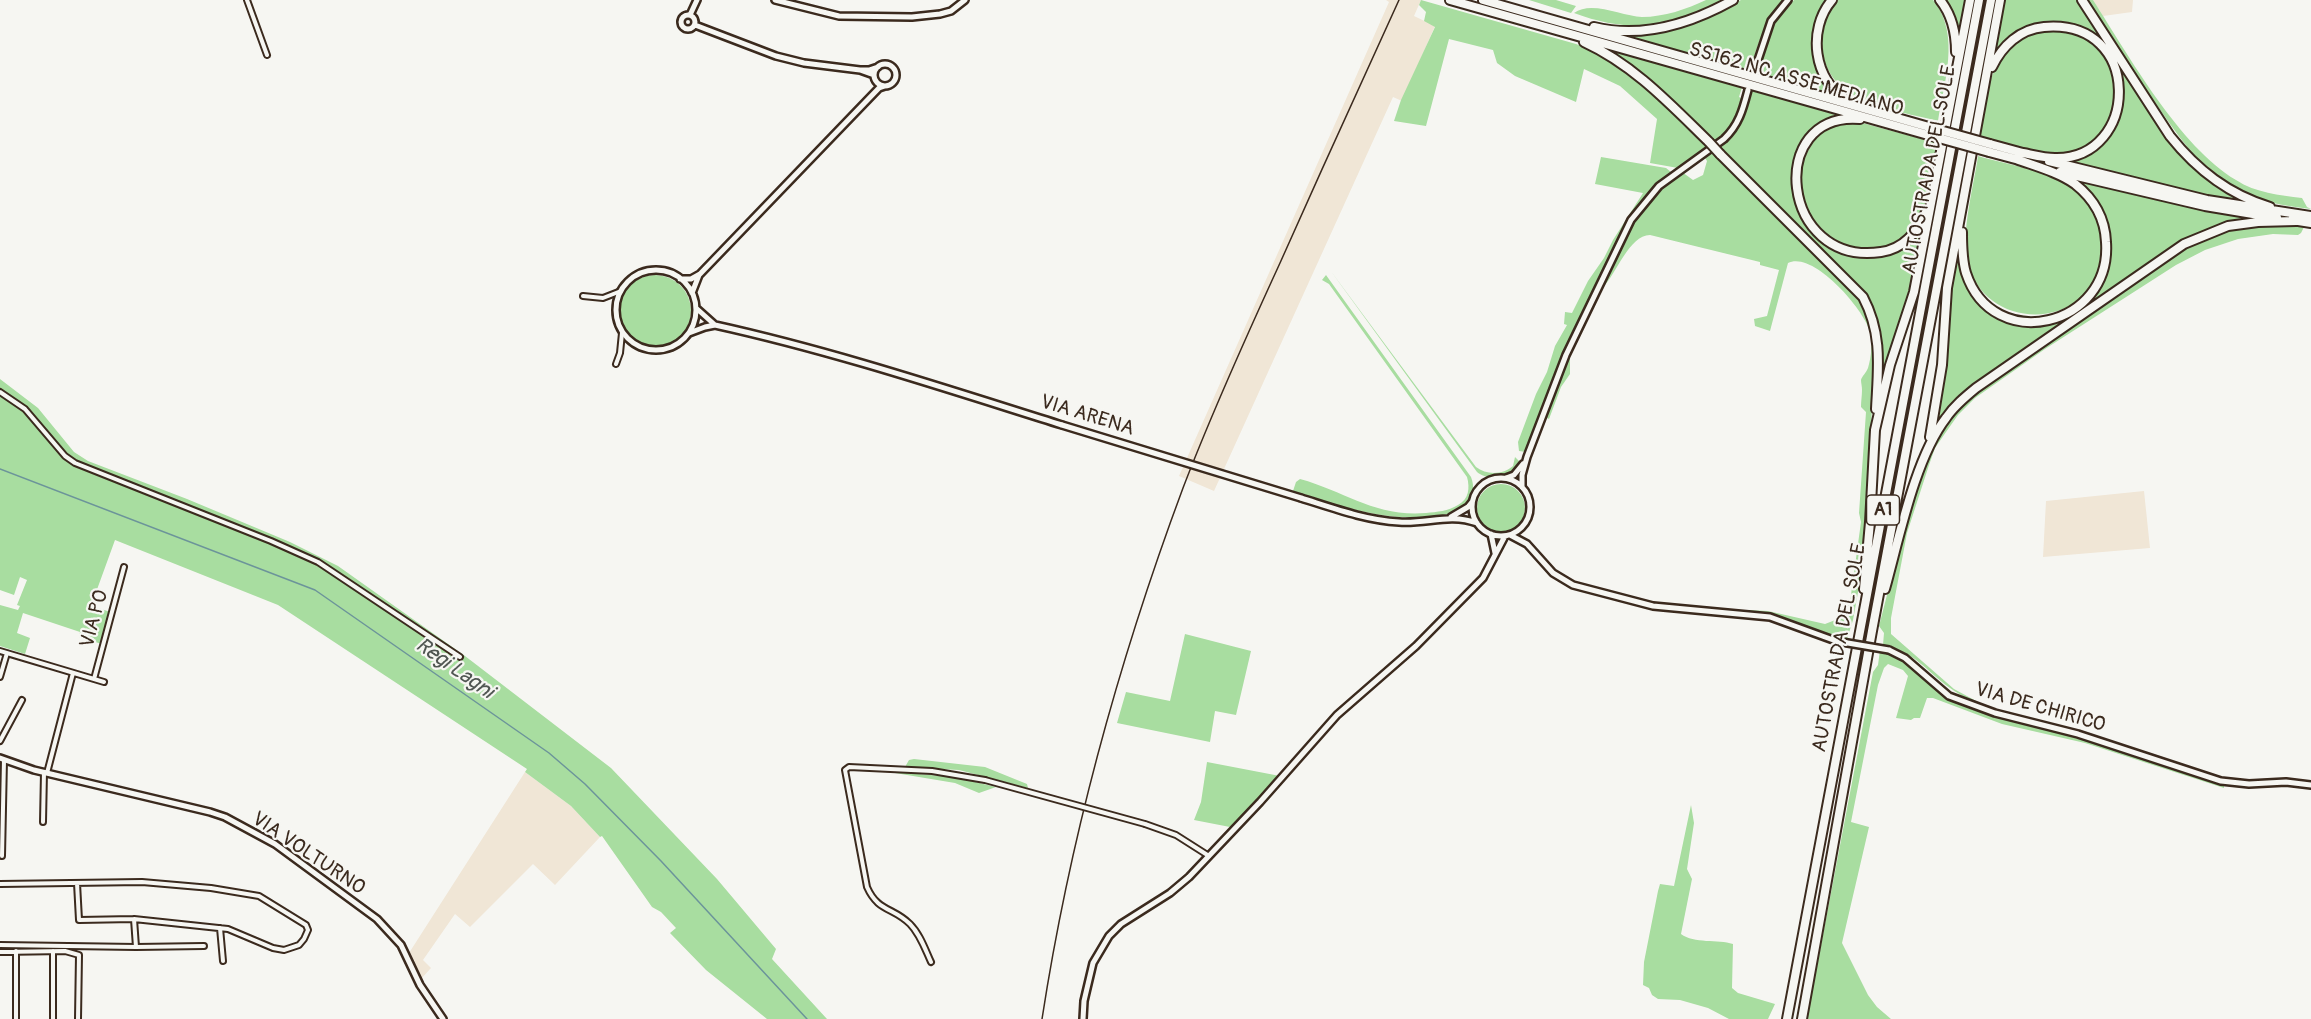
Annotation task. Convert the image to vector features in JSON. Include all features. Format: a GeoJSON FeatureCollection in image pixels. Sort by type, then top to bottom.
{"type":"FeatureCollection","features":[{"type":"Feature","properties":{"kind":"highway"},"geometry":{"type":"LineString","coordinates":[[1450,0],[1579,38],[1611,55],[1634,71],[1709,142],[1863,297],[1875,324],[1878,341],[1870,522],[1859,638]]}},
{"type":"Feature","properties":{"kind":"highway"},"geometry":{"type":"LineString","coordinates":[[1486,1],[1581,26],[1625,31],[1663,29],[1703,17],[1733,0]]}},
{"type":"Feature","properties":{"kind":"highway"},"geometry":{"type":"LineString","coordinates":[[1832,0],[1822,15],[1817,32],[1818,61],[1835,91],[1844,99],[1860,107]]}},
{"type":"Feature","properties":{"kind":"highway"},"geometry":{"type":"LineString","coordinates":[[1940,0],[1954,27],[1955,71]]}},
{"type":"Feature","properties":{"kind":"highway"},"geometry":{"type":"LineString","coordinates":[[1875,430],[1890,364],[1914,292],[1970,0]]}},
{"type":"Feature","properties":{"kind":"highway","name":"AUTOSTRADA DEL SOLE"},"geometry":{"type":"LineString","coordinates":[[1787,1019],[1979,0]]}},
{"type":"Feature","properties":{"kind":"highway","name":"AUTOSTRADA DEL SOLE"},"geometry":{"type":"LineString","coordinates":[[1802,1019],[1872,631],[1991,0]]}},
{"type":"Feature","properties":{"kind":"highway"},"geometry":{"type":"LineString","coordinates":[[1872,631],[1927,450],[1942,365],[1947,288],[1988,76],[2000,0]]}},
{"type":"Feature","properties":{"kind":"highway"},"geometry":{"type":"LineString","coordinates":[[2082,0],[2170,136],[2187,156],[2207,175],[2229,190],[2294,217]]}},
{"type":"Feature","properties":{"kind":"highway","name":"SS162 NC ASSE MEDIANO"},"geometry":{"type":"LineString","coordinates":[[1581,26],[1860,107],[1929,131],[2017,156],[2207,200],[2294,217],[2311,223]]}},
{"type":"Feature","properties":{"kind":"highway"},"geometry":{"type":"LineString","coordinates":[[1988,76],[1996,59],[2007,45],[2022,33],[2039,27],[2058,26],[2076,29],[2092,38],[2106,50],[2115,66],[2120,84],[2120,102],[2114,120],[2104,135],[2090,147],[2073,155],[2055,158],[2017,156]]}},
{"type":"Feature","properties":{"kind":"highway","name":"SS162 NC ASSE MEDIANO"},"geometry":{"type":"LineString","coordinates":[[1579,38],[1881,121],[1929,131]]}},
{"type":"Feature","properties":{"kind":"highway"},"geometry":{"type":"LineString","coordinates":[[1881,121],[1850,118],[1831,122],[1816,131],[1807,142],[1796,168],[1796,185],[1802,211],[1813,228],[1829,242],[1856,253],[1889,251],[1903,244],[1913,235],[1922,222],[1934,190]]}},
{"type":"Feature","properties":{"kind":"highway"},"geometry":{"type":"LineString","coordinates":[[1962,210],[1962,242],[1966,272],[1980,299],[1992,309],[2013,319],[2038,323],[2055,320],[2084,302],[2093,291],[2104,266],[2107,247],[2100,215],[2094,202],[2074,183],[2017,156]]}},
{"type":"Feature","properties":{"kind":"highway","name":"SS162 NC ASSE MEDIANO"},"geometry":{"type":"LineString","coordinates":[[2294,217],[2311,216]]}},
{"type":"Feature","properties":{"kind":"highway"},"geometry":{"type":"LineString","coordinates":[[1927,450],[1945,419],[1958,403],[1976,388],[2184,244],[2228,226],[2294,217]]}},
{"type":"Feature","properties":{"kind":"street"},"geometry":{"type":"LineString","coordinates":[[247,0],[267,55]]}},
{"type":"Feature","properties":{"kind":"street"},"geometry":{"type":"LineString","coordinates":[[694,25],[687,29],[682,25],[682,18],[690,15],[697,0]]}},
{"type":"Feature","properties":{"kind":"street"},"geometry":{"type":"LineString","coordinates":[[775,0],[839,15],[912,17],[940,14],[951,10],[963,1]]}},
{"type":"Feature","properties":{"kind":"street"},"geometry":{"type":"LineString","coordinates":[[1754,72],[1771,21],[1788,0]]}},
{"type":"Feature","properties":{"kind":"street"},"geometry":{"type":"LineString","coordinates":[[690,15],[694,18],[694,25]]}},
{"type":"Feature","properties":{"kind":"street"},"geometry":{"type":"LineString","coordinates":[[680,279],[691,279],[700,274],[879,88],[894,81],[895,71],[887,64],[860,70],[804,63],[776,56],[694,25]]}},
{"type":"Feature","properties":{"kind":"street"},"geometry":{"type":"LineString","coordinates":[[865,102],[874,90],[879,66]]}},
{"type":"Feature","properties":{"kind":"street"},"geometry":{"type":"LineString","coordinates":[[860,70],[875,77],[879,84],[885,86]]}},
{"type":"Feature","properties":{"kind":"street"},"geometry":{"type":"LineString","coordinates":[[1522,488],[1522,476],[1527,457],[1566,355],[1630,220],[1659,186],[1733,130],[1740,120],[1748,90]]}},
{"type":"Feature","properties":{"kind":"street"},"geometry":{"type":"LineString","coordinates":[[583,296],[603,298],[621,291],[637,275],[651,271],[666,272],[680,279],[692,293],[696,308],[695,321],[689,333]]}},
{"type":"Feature","properties":{"kind":"street"},"geometry":{"type":"LineString","coordinates":[[692,293],[700,274]]}},
{"type":"Feature","properties":{"kind":"street"},"geometry":{"type":"LineString","coordinates":[[616,364],[620,353],[622,333],[616,307],[621,291]]}},
{"type":"Feature","properties":{"kind":"street","name":"VIA ARENA"},"geometry":{"type":"LineString","coordinates":[[696,308],[715,325],[820,351],[1380,521],[1418,522],[1450,518],[1477,523]]}},
{"type":"Feature","properties":{"kind":"street"},"geometry":{"type":"LineString","coordinates":[[622,333],[639,347],[653,351],[674,346],[689,333],[715,325]]}},
{"type":"Feature","properties":{"kind":"street"},"geometry":{"type":"LineString","coordinates":[[0,392],[25,410],[65,456],[75,463],[318,562],[460,657]]}},
{"type":"Feature","properties":{"kind":"street"},"geometry":{"type":"LineString","coordinates":[[1450,518],[1468,507],[1478,490],[1487,482],[1512,477],[1527,457]]}},
{"type":"Feature","properties":{"kind":"street"},"geometry":{"type":"LineString","coordinates":[[1083,1019],[1084,1001],[1093,963],[1109,936],[1189,877],[1260,802],[1337,715],[1416,646],[1483,578],[1508,535],[1523,526],[1528,517],[1530,506],[1528,496],[1522,488],[1511,480],[1505,479]]}},
{"type":"Feature","properties":{"kind":"street"},"geometry":{"type":"LineString","coordinates":[[1473,500],[1473,514],[1477,523],[1491,534],[1508,535]]}},
{"type":"Feature","properties":{"kind":"street"},"geometry":{"type":"LineString","coordinates":[[1523,526],[1527,544]]}},
{"type":"Feature","properties":{"kind":"street"},"geometry":{"type":"LineString","coordinates":[[1491,534],[1496,555]]}},
{"type":"Feature","properties":{"kind":"street","name":"VIA DE CHIRICO"},"geometry":{"type":"LineString","coordinates":[[1508,535],[1527,544],[1553,573],[1573,585],[1653,606],[1770,617],[1836,640],[1889,650],[1905,658],[1949,696],[1995,713],[2078,734],[2221,781],[2249,784],[2286,782],[2311,785]]}},
{"type":"Feature","properties":{"kind":"street","name":"VIA PO"},"geometry":{"type":"LineString","coordinates":[[94,680],[124,567]]}},
{"type":"Feature","properties":{"kind":"street","name":"VIA PO"},"geometry":{"type":"LineString","coordinates":[[0,651],[104,682]]}},
{"type":"Feature","properties":{"kind":"street"},"geometry":{"type":"LineString","coordinates":[[0,677],[7,653]]}},
{"type":"Feature","properties":{"kind":"street"},"geometry":{"type":"LineString","coordinates":[[43,822],[46,772],[73,673]]}},
{"type":"Feature","properties":{"kind":"street"},"geometry":{"type":"LineString","coordinates":[[0,741],[22,700]]}},
{"type":"Feature","properties":{"kind":"street"},"geometry":{"type":"LineString","coordinates":[[2,759],[2,856]]}},
{"type":"Feature","properties":{"kind":"street","name":"VIA VOLTURNO"},"geometry":{"type":"LineString","coordinates":[[2,759],[210,812],[225,817],[274,844],[377,919],[401,945],[420,984],[443,1019]]}},
{"type":"Feature","properties":{"kind":"street"},"geometry":{"type":"LineString","coordinates":[[931,962],[917,933],[908,922],[877,904],[871,896],[865,876],[845,770],[849,766],[932,771],[985,780],[1144,824],[1176,835],[1209,856]]}},
{"type":"Feature","properties":{"kind":"street"},"geometry":{"type":"LineString","coordinates":[[0,884],[77,883],[153,883],[259,896],[306,925],[308,930],[299,945],[284,950],[220,928],[134,919],[79,920],[77,883]]}},
{"type":"Feature","properties":{"kind":"street"},"geometry":{"type":"LineString","coordinates":[[134,919],[136,947]]}},
{"type":"Feature","properties":{"kind":"street"},"geometry":{"type":"LineString","coordinates":[[220,928],[223,961]]}},
{"type":"Feature","properties":{"kind":"street"},"geometry":{"type":"LineString","coordinates":[[0,945],[204,946]]}},
{"type":"Feature","properties":{"kind":"street"},"geometry":{"type":"LineString","coordinates":[[16,951],[16,1019]]}},
{"type":"Feature","properties":{"kind":"street"},"geometry":{"type":"LineString","coordinates":[[53,951],[53,1019]]}},
{"type":"Feature","properties":{"kind":"street"},"geometry":{"type":"LineString","coordinates":[[0,952],[65,951],[79,955],[78,1019]]}},
{"type":"Feature","properties":{"kind":"shaded area"},"geometry":{"type":"Polygon","coordinates":[[[1386,0],[1421,0],[1414,16],[1435,26],[1402,101],[1393,97],[1214,491],[1179,476],[1389,2],[1386,0]]]}},
{"type":"Feature","properties":{"kind":"shaded area"},"geometry":{"type":"Polygon","coordinates":[[[2093,0],[2133,0],[2132,12],[2103,16],[2093,0]]]}},
{"type":"Feature","properties":{"kind":"shaded area"},"geometry":{"type":"Polygon","coordinates":[[[2144,491],[2150,548],[2043,557],[2046,501],[2144,491]]]}},
{"type":"Feature","properties":{"kind":"shaded area"},"geometry":{"type":"Polygon","coordinates":[[[525,772],[571,806],[600,837],[555,885],[533,864],[470,927],[455,914],[423,960],[431,968],[421,979],[409,953],[525,772]]]}},
{"type":"Feature","properties":{"kind":"green space"},"geometry":{"type":"Polygon","coordinates":[[[1421,0],[1576,44],[1595,52],[1614,62],[1649,87],[1708,147],[1678,168],[1650,163],[1657,119],[1620,86],[1584,69],[1576,102],[1515,76],[1497,63],[1493,50],[1449,39],[1426,126],[1394,121],[1401,100],[1435,27],[1424,21],[1426,12],[1419,5],[1421,0]]]}},
{"type":"Feature","properties":{"kind":"green space"},"geometry":{"type":"Polygon","coordinates":[[[1529,0],[1556,0],[1576,6],[1571,13],[1529,0]]]}},
{"type":"Feature","properties":{"kind":"green space"},"geometry":{"type":"Polygon","coordinates":[[[1706,0],[1728,0],[1690,17],[1653,25],[1615,24],[1574,13],[1581,9],[1598,8],[1650,17],[1675,12],[1706,0]]]}},
{"type":"Feature","properties":{"kind":"green space"},"geometry":{"type":"Polygon","coordinates":[[[1741,0],[1785,0],[1767,24],[1750,70],[1626,36],[1698,21],[1741,0]]]}},
{"type":"Feature","properties":{"kind":"green space"},"geometry":{"type":"Polygon","coordinates":[[[1794,0],[1828,0],[1816,24],[1813,46],[1818,68],[1832,90],[1830,94],[1757,73],[1774,21],[1794,0]]]}},
{"type":"Feature","properties":{"kind":"green space"},"geometry":{"type":"Polygon","coordinates":[[[1838,0],[1933,0],[1935,2],[1943,16],[1949,45],[1938,121],[1883,108],[1865,101],[1849,93],[1836,81],[1827,66],[1822,47],[1822,34],[1830,10],[1838,0]]]}},
{"type":"Feature","properties":{"kind":"green space"},"geometry":{"type":"Polygon","coordinates":[[[1944,0],[1967,0],[1960,31],[1955,16],[1944,0]]]}},
{"type":"Feature","properties":{"kind":"green space"},"geometry":{"type":"Polygon","coordinates":[[[2004,0],[2081,0],[2168,134],[2222,188],[2246,202],[2200,194],[2065,161],[2087,153],[2110,133],[2121,112],[2123,89],[2117,66],[2105,46],[2086,31],[2064,23],[2031,27],[1995,53],[2004,0]]]}},
{"type":"Feature","properties":{"kind":"green space"},"geometry":{"type":"Polygon","coordinates":[[[2086,0],[2093,0],[2139,73],[2175,123],[2215,165],[2252,188],[2302,198],[2307,207],[2311,209],[2250,196],[2220,179],[2200,161],[2174,130],[2086,0]]]}},
{"type":"Feature","properties":{"kind":"green space"},"geometry":{"type":"Polygon","coordinates":[[[2037,30],[2072,31],[2097,45],[2115,74],[2115,109],[2101,134],[2084,147],[2064,154],[2036,152],[1979,136],[1989,88],[1999,61],[2021,39],[2037,30]]]}},
{"type":"Feature","properties":{"kind":"green space"},"geometry":{"type":"Polygon","coordinates":[[[1605,47],[1742,87],[1739,97],[1743,99],[1733,124],[1715,142],[1647,78],[1605,47]]]}},
{"type":"Feature","properties":{"kind":"green space"},"geometry":{"type":"Polygon","coordinates":[[[1752,91],[1845,116],[1825,122],[1813,131],[1800,152],[1794,169],[1793,186],[1796,203],[1813,232],[1826,243],[1842,251],[1869,255],[1886,250],[1914,233],[1922,231],[1905,308],[1881,388],[1881,353],[1878,332],[1867,299],[1720,147],[1736,130],[1752,91]]]}},
{"type":"Feature","properties":{"kind":"green space"},"geometry":{"type":"Polygon","coordinates":[[[1855,121],[1937,143],[1930,189],[1919,222],[1906,237],[1882,248],[1860,250],[1841,246],[1825,236],[1813,222],[1804,205],[1801,186],[1802,167],[1810,147],[1829,126],[1855,121]]]}},
{"type":"Feature","properties":{"kind":"green space"},"geometry":{"type":"Polygon","coordinates":[[[1714,151],[1862,301],[1869,315],[1875,338],[1867,519],[1862,570],[1853,620],[1847,639],[1820,634],[1748,613],[1749,610],[1768,611],[1825,624],[1843,617],[1850,602],[1861,522],[1859,513],[1866,412],[1861,407],[1861,380],[1869,364],[1871,341],[1870,332],[1859,310],[1837,284],[1824,273],[1811,265],[1798,261],[1788,263],[1770,331],[1755,326],[1754,319],[1767,316],[1779,270],[1760,265],[1760,262],[1650,235],[1642,237],[1629,248],[1603,287],[1570,357],[1570,374],[1561,387],[1549,419],[1545,417],[1573,344],[1634,220],[1653,195],[1682,172],[1693,180],[1703,175],[1707,161],[1705,158],[1714,151]]]}},
{"type":"Feature","properties":{"kind":"green space"},"geometry":{"type":"Polygon","coordinates":[[[1978,156],[2039,172],[2062,181],[2083,195],[2096,215],[2103,240],[2095,280],[2080,298],[2060,310],[2038,314],[2015,312],[1994,302],[1977,284],[1967,260],[1966,236],[1978,156]]]}},
{"type":"Feature","properties":{"kind":"green space"},"geometry":{"type":"Polygon","coordinates":[[[1601,157],[1666,168],[1671,172],[1640,202],[1618,238],[1563,356],[1526,452],[1519,451],[1518,442],[1536,394],[1547,372],[1555,346],[1567,325],[1564,324],[1565,312],[1572,313],[1588,281],[1643,193],[1595,184],[1601,157]]]}},
{"type":"Feature","properties":{"kind":"green space"},"geometry":{"type":"Polygon","coordinates":[[[2075,180],[2249,219],[2216,226],[2194,235],[1971,386],[1948,407],[1936,425],[1944,364],[1948,303],[1957,251],[1966,283],[1977,299],[2000,314],[2027,324],[2080,307],[2100,276],[2108,253],[2109,230],[2098,207],[2075,180]]]}},
{"type":"Feature","properties":{"kind":"green space"},"geometry":{"type":"Polygon","coordinates":[[[2270,224],[2304,227],[2298,235],[2273,234],[2238,239],[2205,250],[2176,265],[2045,349],[1975,398],[1958,415],[1935,448],[1907,533],[1891,618],[1891,634],[1954,689],[1989,708],[1955,691],[1912,657],[1883,645],[1884,633],[1879,626],[1903,533],[1935,440],[1953,413],[1977,390],[2162,262],[2203,239],[2228,229],[2270,224]]]}},
{"type":"Feature","properties":{"kind":"green space"},"geometry":{"type":"Polygon","coordinates":[[[1330,270],[1476,467],[1494,473],[1500,472],[1513,466],[1515,457],[1519,461],[1513,471],[1501,477],[1488,477],[1477,472],[1330,270]]]}},
{"type":"Feature","properties":{"kind":"green space"},"geometry":{"type":"Polygon","coordinates":[[[655,275],[669,278],[681,285],[688,297],[691,311],[688,325],[681,337],[669,344],[655,347],[641,344],[629,337],[622,325],[619,311],[622,297],[629,285],[641,278],[655,275]]]}},
{"type":"Feature","properties":{"kind":"green space"},"geometry":{"type":"Polygon","coordinates":[[[1326,275],[1471,477],[1472,494],[1460,509],[1438,516],[1397,517],[1362,511],[1293,491],[1296,482],[1300,479],[1391,511],[1430,513],[1458,505],[1464,500],[1468,489],[1467,477],[1329,284],[1322,280],[1326,275]]]}},
{"type":"Feature","properties":{"kind":"green space"},"geometry":{"type":"Polygon","coordinates":[[[0,379],[38,408],[74,452],[88,461],[290,542],[338,566],[465,656],[611,768],[717,879],[776,949],[772,959],[827,1019],[767,1019],[706,970],[670,933],[676,928],[661,912],[652,907],[602,836],[600,837],[571,806],[525,772],[527,769],[278,605],[115,540],[91,606],[114,613],[105,645],[79,637],[80,632],[23,613],[17,633],[30,638],[25,654],[0,646],[0,605],[18,610],[20,606],[17,605],[27,580],[20,577],[14,595],[0,590],[0,379]]]}},
{"type":"Feature","properties":{"kind":"green space"},"geometry":{"type":"Polygon","coordinates":[[[1496,484],[1506,484],[1521,494],[1525,508],[1524,517],[1515,528],[1506,532],[1496,532],[1481,522],[1477,513],[1477,503],[1487,488],[1496,484]]]}},
{"type":"Feature","properties":{"kind":"green space"},"geometry":{"type":"Polygon","coordinates":[[[1185,634],[1251,651],[1236,715],[1215,711],[1210,742],[1117,723],[1126,692],[1170,701],[1185,634]]]}},
{"type":"Feature","properties":{"kind":"green space"},"geometry":{"type":"Polygon","coordinates":[[[1880,650],[1896,654],[1964,705],[2013,722],[2075,736],[2224,786],[2224,788],[2085,743],[2002,724],[1933,698],[1927,698],[1920,718],[1911,720],[1896,718],[1908,676],[1903,670],[1888,664],[1884,668],[1878,685],[1851,822],[1869,827],[1842,943],[1868,995],[1877,1007],[1891,1019],[1807,1019],[1873,672],[1878,665],[1880,650]]]}},
{"type":"Feature","properties":{"kind":"green space"},"geometry":{"type":"Polygon","coordinates":[[[909,760],[985,767],[1027,784],[1028,788],[959,770],[905,767],[909,760]]]}},
{"type":"Feature","properties":{"kind":"green space"},"geometry":{"type":"Polygon","coordinates":[[[1207,762],[1280,776],[1247,813],[1230,827],[1194,820],[1201,802],[1207,762]]]}},
{"type":"Feature","properties":{"kind":"green space"},"geometry":{"type":"Polygon","coordinates":[[[883,771],[954,777],[996,787],[979,793],[955,783],[883,771]]]}},
{"type":"Feature","properties":{"kind":"green space"},"geometry":{"type":"Polygon","coordinates":[[[1691,805],[1694,823],[1687,869],[1692,879],[1681,934],[1692,939],[1733,944],[1732,988],[1738,993],[1775,1004],[1768,1019],[1729,1019],[1708,1008],[1680,1000],[1658,999],[1652,995],[1649,988],[1643,985],[1644,962],[1658,891],[1660,884],[1674,886],[1691,805]]]}},
{"type":"Feature","properties":{"kind":"waterway","name":"Regi Lagni"},"geometry":{"type":"LineString","coordinates":[[0,469],[315,590],[549,753],[585,784],[661,861],[807,1019]]}},
{"type":"Feature","properties":{"kind":"railway"},"geometry":{"type":"LineString","coordinates":[[1042,1019],[1053,951],[1082,817],[1118,684],[1160,553],[1194,460],[1230,375],[1399,0]]}}]}
